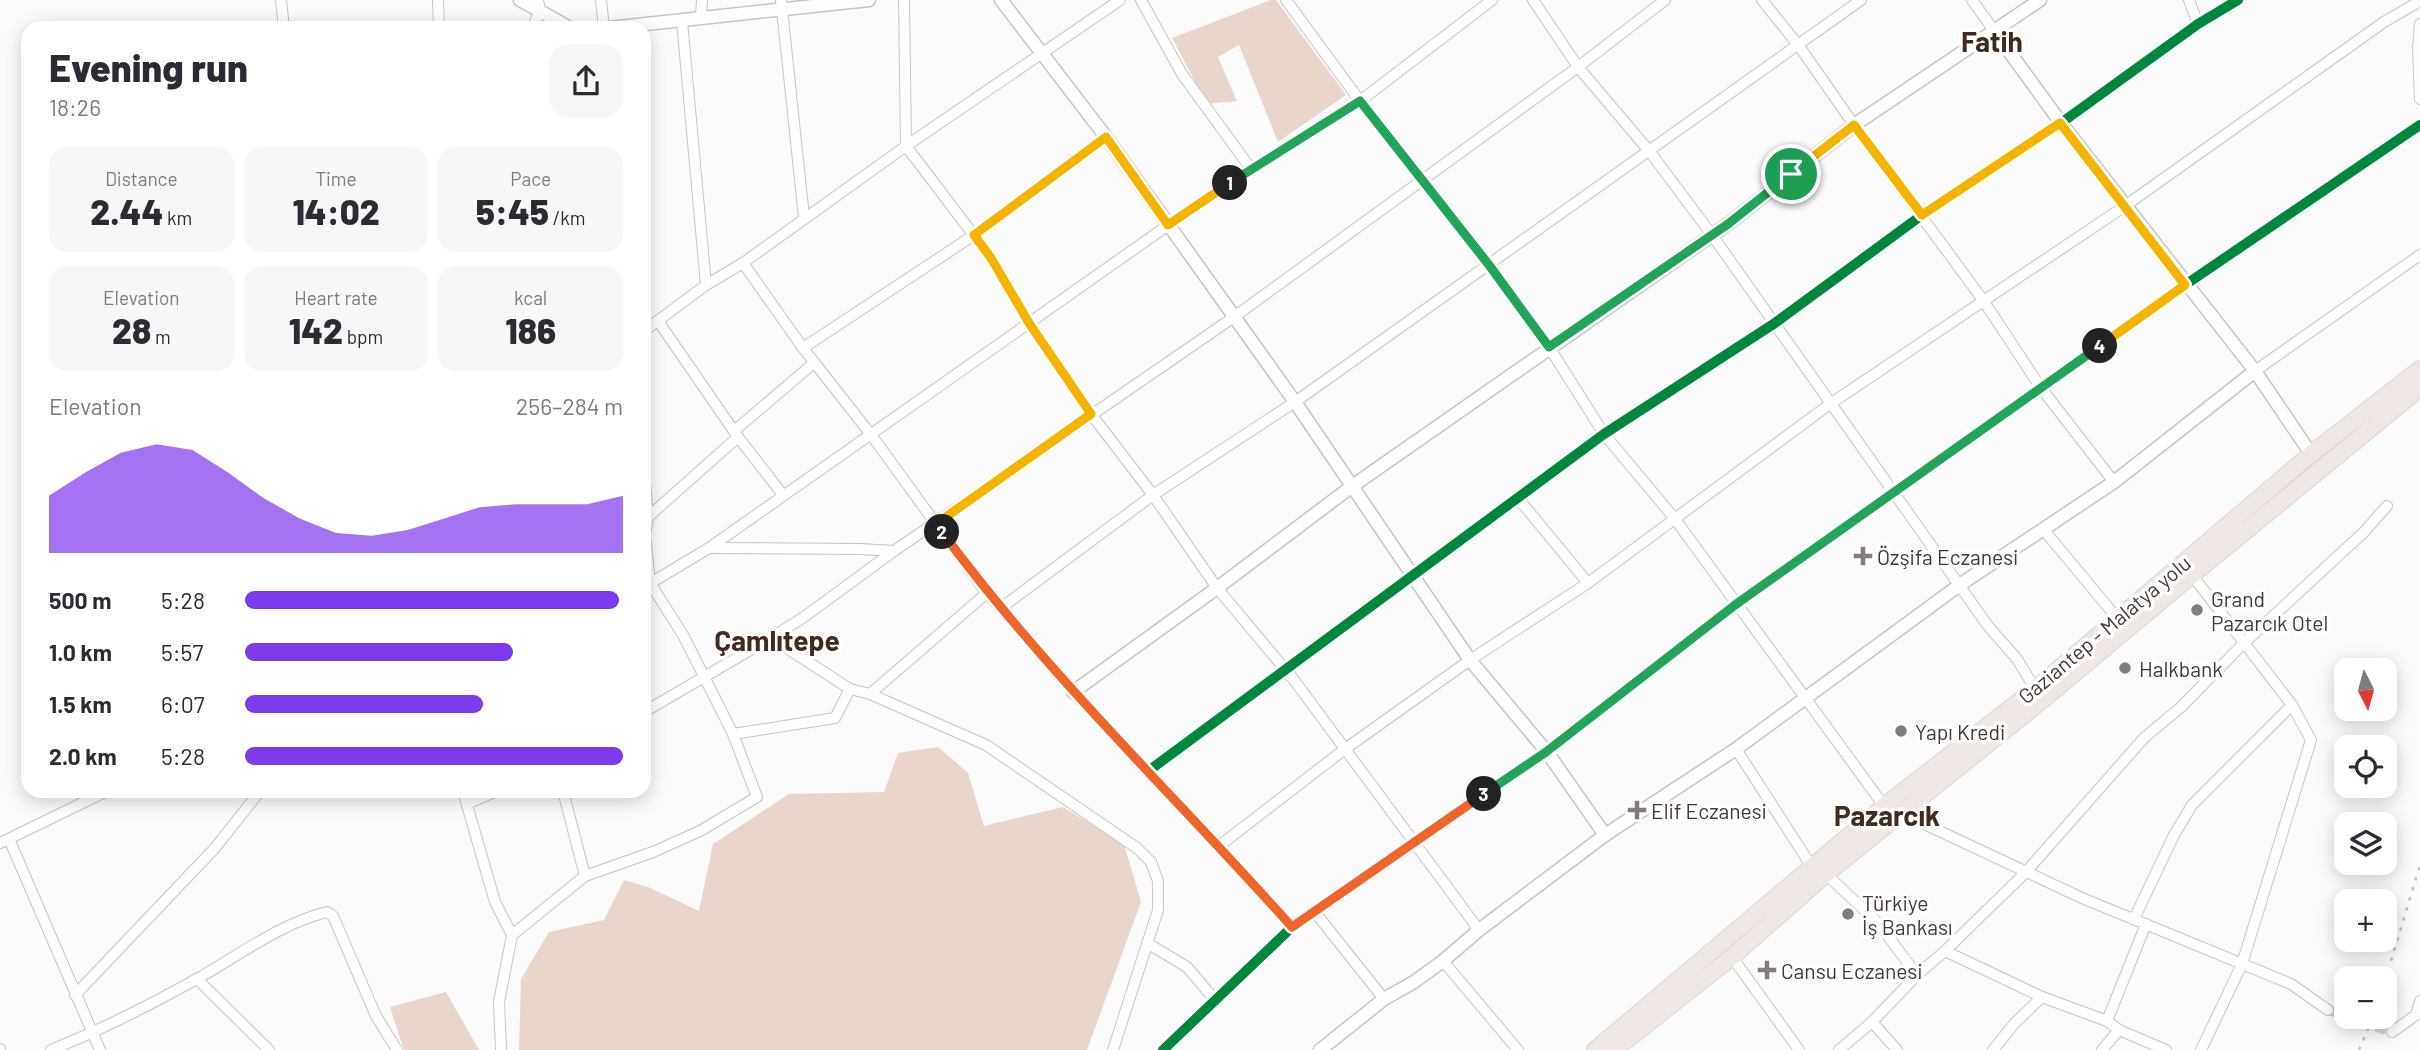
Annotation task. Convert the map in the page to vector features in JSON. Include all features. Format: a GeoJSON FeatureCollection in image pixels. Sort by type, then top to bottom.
{"type":"FeatureCollection","features":[{"type":"Feature","properties":{"kind":"highway","name":"Gaziantep - Malatya yolu"},"geometry":{"type":"LineString","coordinates":[[1614,1050],[1732,957],[1884,806],[2035,689],[2311,454],[2420,369]]}},
{"type":"Feature","properties":{"kind":"highway","name":"Gaziantep - Malatya yolu"},"geometry":{"type":"LineString","coordinates":[[1595,1050],[1819,871],[1903,814],[2420,388]]}},
{"type":"Feature","properties":{"kind":"street"},"geometry":{"type":"LineString","coordinates":[[281,0],[283,21]]}},
{"type":"Feature","properties":{"kind":"street"},"geometry":{"type":"LineString","coordinates":[[438,0],[439,21]]}},
{"type":"Feature","properties":{"kind":"street"},"geometry":{"type":"LineString","coordinates":[[520,0],[539,6],[560,21]]}},
{"type":"Feature","properties":{"kind":"street"},"geometry":{"type":"LineString","coordinates":[[601,0],[605,21]]}},
{"type":"Feature","properties":{"kind":"street"},"geometry":{"type":"LineString","coordinates":[[701,18],[702,0]]}},
{"type":"Feature","properties":{"kind":"street"},"geometry":{"type":"LineString","coordinates":[[651,24],[781,5],[869,0]]}},
{"type":"Feature","properties":{"kind":"street"},"geometry":{"type":"LineString","coordinates":[[904,0],[906,146],[991,258],[1029,323],[1091,414],[1153,495],[1217,588],[1285,670],[1479,930]]}},
{"type":"Feature","properties":{"kind":"street"},"geometry":{"type":"LineString","coordinates":[[1002,0],[1106,137],[1295,402],[1470,660],[1546,752],[1605,835]]}},
{"type":"Feature","properties":{"kind":"street"},"geometry":{"type":"LineString","coordinates":[[651,326],[706,285],[743,263],[804,217],[1120,0]]}},
{"type":"Feature","properties":{"kind":"street"},"geometry":{"type":"LineString","coordinates":[[1141,0],[1182,74],[1251,169]]}},
{"type":"Feature","properties":{"kind":"street"},"geometry":{"type":"LineString","coordinates":[[651,583],[709,548],[872,436],[1168,225],[1360,101],[1492,0]]}},
{"type":"Feature","properties":{"kind":"street"},"geometry":{"type":"LineString","coordinates":[[1532,0],[1578,67],[1650,152],[1712,235],[1961,584],[1988,626],[2017,659],[2035,689]]}},
{"type":"Feature","properties":{"kind":"street"},"geometry":{"type":"LineString","coordinates":[[651,708],[771,638],[1234,317],[1578,67],[1651,5],[1665,0]]}},
{"type":"Feature","properties":{"kind":"street"},"geometry":{"type":"LineString","coordinates":[[1762,0],[1799,46],[1922,215],[2041,388],[2114,482]]}},
{"type":"Feature","properties":{"kind":"street"},"geometry":{"type":"LineString","coordinates":[[1001,608],[1153,495],[1295,402],[1861,0]]}},
{"type":"Feature","properties":{"kind":"street"},"geometry":{"type":"LineString","coordinates":[[1972,0],[2060,123],[2255,371],[2311,454]]}},
{"type":"Feature","properties":{"kind":"street"},"geometry":{"type":"LineString","coordinates":[[1073,692],[1351,487],[1712,235],[1854,125],[2040,0]]}},
{"type":"Feature","properties":{"kind":"street"},"geometry":{"type":"LineString","coordinates":[[2189,0],[2198,24]]}},
{"type":"Feature","properties":{"kind":"street"},"geometry":{"type":"LineString","coordinates":[[1147,772],[1604,434],[1775,323],[1922,215],[2060,123],[2198,24],[2238,0]]}},
{"type":"Feature","properties":{"kind":"street"},"geometry":{"type":"LineString","coordinates":[[1290,1],[1360,101],[1489,265],[1549,347],[1604,434],[1675,519],[1735,605],[1884,806]]}},
{"type":"Feature","properties":{"kind":"street"},"geometry":{"type":"LineString","coordinates":[[1219,846],[1345,749],[1470,660],[1588,583],[1830,404],[2125,206],[2384,22],[2420,1]]}},
{"type":"Feature","properties":{"kind":"street"},"geometry":{"type":"LineString","coordinates":[[781,5],[804,217]]}},
{"type":"Feature","properties":{"kind":"street"},"geometry":{"type":"LineString","coordinates":[[682,21],[706,285]]}},
{"type":"Feature","properties":{"kind":"street"},"geometry":{"type":"LineString","coordinates":[[2420,24],[2420,99]]}},
{"type":"Feature","properties":{"kind":"street"},"geometry":{"type":"LineString","coordinates":[[1163,1050],[1292,927],[1546,752],[1735,605],[1894,491],[2185,285],[2420,125]]}},
{"type":"Feature","properties":{"kind":"street"},"geometry":{"type":"LineString","coordinates":[[803,348],[974,235],[1106,137]]}},
{"type":"Feature","properties":{"kind":"street"},"geometry":{"type":"LineString","coordinates":[[1320,1050],[1384,999],[1443,961],[1479,930],[1605,835],[1736,749],[1961,584],[2114,482],[2255,371],[2420,255]]}},
{"type":"Feature","properties":{"kind":"street"},"geometry":{"type":"LineString","coordinates":[[743,263],[814,363],[1001,608],[1073,692],[1292,927]]}},
{"type":"Feature","properties":{"kind":"street"},"geometry":{"type":"LineString","coordinates":[[658,321],[736,434],[783,495]]}},
{"type":"Feature","properties":{"kind":"street"},"geometry":{"type":"LineString","coordinates":[[651,514],[814,363]]}},
{"type":"Feature","properties":{"kind":"street"},"geometry":{"type":"LineString","coordinates":[[1517,497],[1588,583]]}},
{"type":"Feature","properties":{"kind":"street"},"geometry":{"type":"LineString","coordinates":[[1839,1050],[1872,1022],[1917,975],[2025,873],[2144,738],[2181,707],[2387,506]]}},
{"type":"Feature","properties":{"kind":"street"},"geometry":{"type":"LineString","coordinates":[[2043,529],[2118,618]]}},
{"type":"Feature","properties":{"kind":"street"},"geometry":{"type":"LineString","coordinates":[[709,548],[894,551]]}},
{"type":"Feature","properties":{"kind":"street"},"geometry":{"type":"LineString","coordinates":[[2192,575],[2292,705],[2311,740],[2242,964],[2201,1050]]}},
{"type":"Feature","properties":{"kind":"street"},"geometry":{"type":"LineString","coordinates":[[512,936],[585,876],[653,852],[688,836],[757,797],[733,734],[683,635],[651,591]]}},
{"type":"Feature","properties":{"kind":"street"},"geometry":{"type":"LineString","coordinates":[[870,694],[988,592]]}},
{"type":"Feature","properties":{"kind":"street"},"geometry":{"type":"LineString","coordinates":[[771,638],[850,689],[870,694],[986,745],[1137,848],[1151,862],[1158,881],[1158,910],[1113,1050]]}},
{"type":"Feature","properties":{"kind":"street"},"geometry":{"type":"LineString","coordinates":[[733,734],[835,718],[850,689]]}},
{"type":"Feature","properties":{"kind":"street"},"geometry":{"type":"LineString","coordinates":[[2134,919],[2174,835],[2192,805],[2292,705]]}},
{"type":"Feature","properties":{"kind":"street"},"geometry":{"type":"LineString","coordinates":[[1736,749],[1819,871],[1878,923],[1917,975]]}},
{"type":"Feature","properties":{"kind":"street"},"geometry":{"type":"LineString","coordinates":[[93,798],[4,841],[100,1050]]}},
{"type":"Feature","properties":{"kind":"street"},"geometry":{"type":"LineString","coordinates":[[75,995],[215,848],[254,798]]}},
{"type":"Feature","properties":{"kind":"street"},"geometry":{"type":"LineString","coordinates":[[466,798],[495,902],[512,936],[499,1002],[501,1050]]}},
{"type":"Feature","properties":{"kind":"street"},"geometry":{"type":"LineString","coordinates":[[468,803],[480,798]]}},
{"type":"Feature","properties":{"kind":"street"},"geometry":{"type":"LineString","coordinates":[[565,798],[585,876]]}},
{"type":"Feature","properties":{"kind":"street"},"geometry":{"type":"LineString","coordinates":[[1903,814],[2025,873],[2291,984],[2328,1010]]}},
{"type":"Feature","properties":{"kind":"street"},"geometry":{"type":"LineString","coordinates":[[1314,911],[1384,999]]}},
{"type":"Feature","properties":{"kind":"street"},"geometry":{"type":"LineString","coordinates":[[51,1050],[92,1033],[197,979],[304,918],[327,912],[333,916],[376,1016],[397,1050]]}},
{"type":"Feature","properties":{"kind":"street"},"geometry":{"type":"LineString","coordinates":[[2107,1021],[2146,924]]}},
{"type":"Feature","properties":{"kind":"street"},"geometry":{"type":"LineString","coordinates":[[1147,943],[1187,967],[1215,1000]]}},
{"type":"Feature","properties":{"kind":"street"},"geometry":{"type":"LineString","coordinates":[[1945,951],[2042,998],[2107,1021],[2119,1030],[2166,1050]]}},
{"type":"Feature","properties":{"kind":"street"},"geometry":{"type":"LineString","coordinates":[[1732,957],[1799,1050]]}},
{"type":"Feature","properties":{"kind":"street"},"geometry":{"type":"LineString","coordinates":[[1443,961],[1518,1050]]}},
{"type":"Feature","properties":{"kind":"street"},"geometry":{"type":"LineString","coordinates":[[197,979],[269,1050]]}},
{"type":"Feature","properties":{"kind":"street"},"geometry":{"type":"LineString","coordinates":[[1993,1050],[2014,1024],[2042,998]]}},
{"type":"Feature","properties":{"kind":"street"},"geometry":{"type":"LineString","coordinates":[[2392,1032],[2418,1016],[2420,1001]]}},
{"type":"Feature","properties":{"kind":"street"},"geometry":{"type":"LineString","coordinates":[[1872,1022],[1897,1050]]}},
{"type":"Feature","properties":{"kind":"street"},"geometry":{"type":"LineString","coordinates":[[2102,1050],[2119,1030]]}},
{"type":"Feature","properties":{"kind":"shaded area"},"geometry":{"type":"Polygon","coordinates":[[[1276,0],[1346,95],[1278,142],[1239,45],[1218,57],[1237,101],[1207,104],[1172,38],[1276,0]]]}},
{"type":"Feature","properties":{"kind":"shaded area"},"geometry":{"type":"Polygon","coordinates":[[[938,747],[968,773],[984,826],[1063,807],[1124,844],[1141,902],[1087,1050],[519,1050],[521,979],[549,932],[604,920],[624,880],[648,887],[699,911],[713,844],[789,794],[884,792],[898,753],[938,747]]]}},
{"type":"Feature","properties":{"kind":"shaded area"},"geometry":{"type":"Polygon","coordinates":[[[446,992],[479,1050],[404,1050],[390,1007],[446,992]]]}},
{"type":"Feature","properties":{"kind":"tunnel"},"geometry":{"type":"LineString","coordinates":[[2328,1010],[2334,1012]]}},
{"type":"Feature","properties":{"kind":"tunnel"},"geometry":{"type":"LineString","coordinates":[[2383,1029],[2392,1032]]}},
{"type":"Feature","properties":{"kind":"railway"},"geometry":{"type":"LineString","coordinates":[[2390,966],[2420,865]]}},
{"type":"Feature","properties":{"kind":"railway"},"geometry":{"type":"LineString","coordinates":[[2359,1050],[2368,1029]]}},
{"type":"Feature","properties":{"kind":"cycle path"},"geometry":{"type":"LineString","coordinates":[[1147,772],[1604,434],[1775,323],[1922,215],[2061,123],[2198,24],[2238,0]]}},
{"type":"Feature","properties":{"kind":"cycle path"},"geometry":{"type":"LineString","coordinates":[[1163,1050],[1292,927],[1547,752],[1735,605],[1894,491],[2185,285],[2420,125]]}},
{"type":"Feature","properties":{"kind":"place","name":"Özşifa Eczanesi"},"geometry":{"type":"Point","coordinates":[1863,556]}},
{"type":"Feature","properties":{"kind":"place","name":"Grand Pazarcık Otel"},"geometry":{"type":"Point","coordinates":[2197,610]}},
{"type":"Feature","properties":{"kind":"place","name":"Halkbank"},"geometry":{"type":"Point","coordinates":[2125,668]}},
{"type":"Feature","properties":{"kind":"place","name":"Yapı Kredi"},"geometry":{"type":"Point","coordinates":[1901,731]}},
{"type":"Feature","properties":{"kind":"place","name":"Elif Eczanesi"},"geometry":{"type":"Point","coordinates":[1637,810]}},
{"type":"Feature","properties":{"kind":"place","name":"Türkiye İş Bankası"},"geometry":{"type":"Point","coordinates":[1848,914]}},
{"type":"Feature","properties":{"kind":"place","name":"Cansu Eczanesi"},"geometry":{"type":"Point","coordinates":[1767,970]}},
{"type":"Feature","properties":{"kind":"district","name":"Fatih"},"geometry":{"type":"Point","coordinates":[1992,41]}},
{"type":"Feature","properties":{"kind":"district","name":"Çamlıtepe"},"geometry":{"type":"Point","coordinates":[777,640]}},
{"type":"Feature","properties":{"kind":"district","name":"Pazarcık"},"geometry":{"type":"Point","coordinates":[1887,815]}},
{"type":"Feature","properties":{"kind":"route"},"geometry":{"type":"LineString","coordinates":[[1360,101],[1489,265],[1549,347],[1728,224],[1791,174],[1854,125],[1922,215],[2060,123],[2185,285],[1735,605],[1546,752],[1292,927],[1073,692],[979,583],[936,524],[1091,414],[1029,323],[991,258],[974,235],[1106,137],[1168,225],[1360,101]]}}]}
